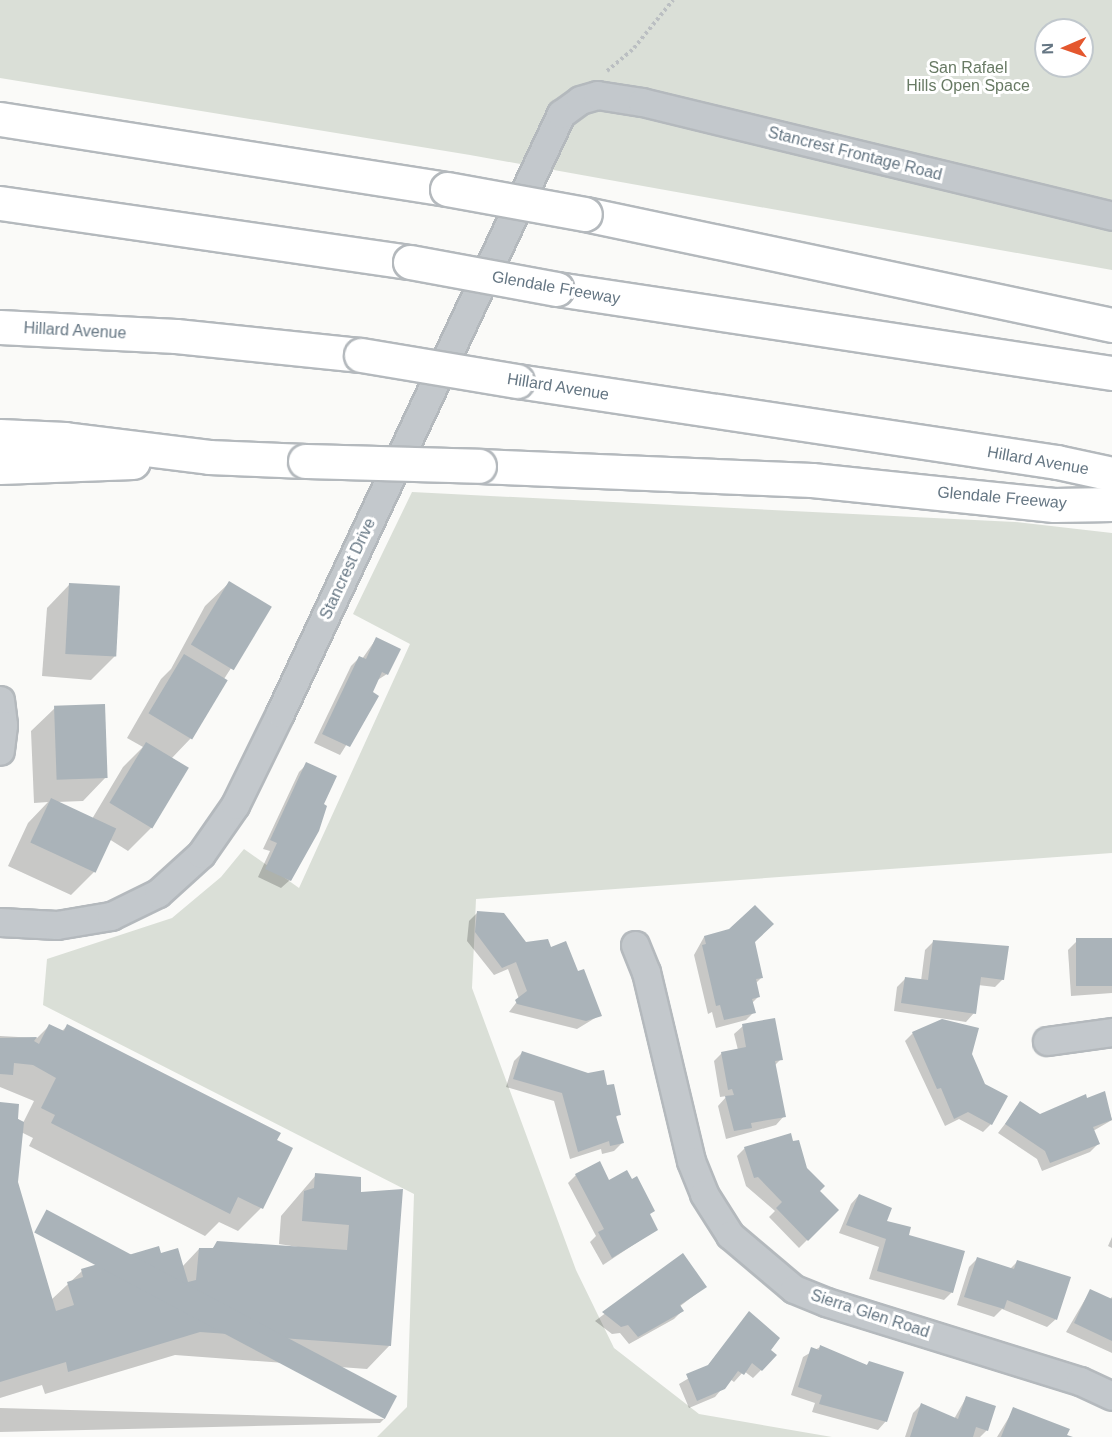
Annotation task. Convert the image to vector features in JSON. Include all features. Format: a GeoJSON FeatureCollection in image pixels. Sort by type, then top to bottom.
{"type":"FeatureCollection","features":[{"type":"Feature","properties":{"kind":"highway"},"geometry":{"type":"LineString","coordinates":[[0,119],[447,189],[585,214],[1112,325]]}},
{"type":"Feature","properties":{"kind":"highway","name":"Glendale Freeway"},"geometry":{"type":"LineString","coordinates":[[0,203],[410,262],[557,289],[1112,373]]}},
{"type":"Feature","properties":{"kind":"highway"},"geometry":{"type":"LineString","coordinates":[[0,307],[176,336]]}},
{"type":"Feature","properties":{"kind":"highway","name":"Hillard Avenue"},"geometry":{"type":"LineString","coordinates":[[0,327],[176,336],[361,355],[518,381],[1057,462],[1112,474]]}},
{"type":"Feature","properties":{"kind":"highway"},"geometry":{"type":"LineString","coordinates":[[0,436],[65,439],[209,457]]}},
{"type":"Feature","properties":{"kind":"highway"},"geometry":{"type":"LineString","coordinates":[[0,466],[67,467],[209,457]]}},
{"type":"Feature","properties":{"kind":"highway","name":"Glendale Freeway"},"geometry":{"type":"LineString","coordinates":[[209,457],[812,480],[1054,505],[1112,504]]}},
{"type":"Feature","properties":{"kind":"street","name":"Stancrest Frontage Road"},"geometry":{"type":"LineString","coordinates":[[597,95],[642,102],[1112,216]]}},
{"type":"Feature","properties":{"kind":"street","name":"Stancrest Drive"},"geometry":{"type":"LineString","coordinates":[[0,922],[57,925],[111,916],[158,893],[201,854],[235,805],[280,713],[561,114],[580,100],[597,95]]}},
{"type":"Feature","properties":{"kind":"street"},"geometry":{"type":"LineString","coordinates":[[0,699],[3,725],[0,752]]}},
{"type":"Feature","properties":{"kind":"street","name":"Sierra Glen Road"},"geometry":{"type":"LineString","coordinates":[[635,945],[646,972],[691,1161],[704,1194],[730,1235],[794,1289],[805,1294],[1008,1357],[1112,1396]]}},
{"type":"Feature","properties":{"kind":"street"},"geometry":{"type":"LineString","coordinates":[[1047,1041],[1112,1032]]}},
{"type":"Feature","properties":{"kind":"path"},"geometry":{"type":"LineString","coordinates":[[597,95],[599,80],[634,48],[673,0]]}},
{"type":"Feature","properties":{"kind":"green space","name":"San Rafael Hills Open Space"},"geometry":{"type":"Polygon","coordinates":[[[0,0],[1112,0],[1112,270],[470,155],[0,78],[0,0]]]}},
{"type":"Feature","properties":{"kind":"green space"},"geometry":{"type":"Polygon","coordinates":[[[412,492],[1015,522],[1112,533],[1112,853],[476,899],[472,988],[576,1270],[614,1348],[699,1414],[832,1437],[377,1437],[407,1407],[414,1194],[43,1005],[47,959],[172,918],[221,877],[244,849],[299,888],[410,644],[353,614],[412,492]]]}},
{"type":"Feature","properties":{"kind":"building"},"geometry":{"type":"Polygon","coordinates":[[[229,581],[272,607],[234,670],[191,644],[229,581]]]}},
{"type":"Feature","properties":{"kind":"building"},"geometry":{"type":"Polygon","coordinates":[[[69,583],[120,586],[116,657],[65,654],[69,583]]]}},
{"type":"Feature","properties":{"kind":"building"},"geometry":{"type":"Polygon","coordinates":[[[376,637],[401,649],[388,675],[382,672],[373,692],[379,696],[350,747],[322,734],[359,656],[366,659],[376,637]]]}},
{"type":"Feature","properties":{"kind":"building"},"geometry":{"type":"Polygon","coordinates":[[[184,654],[228,680],[192,739],[148,713],[184,654]]]}},
{"type":"Feature","properties":{"kind":"building"},"geometry":{"type":"Polygon","coordinates":[[[105,704],[108,778],[57,780],[54,706],[105,704]]]}},
{"type":"Feature","properties":{"kind":"building"},"geometry":{"type":"Polygon","coordinates":[[[146,742],[189,768],[152,829],[109,803],[146,742]]]}},
{"type":"Feature","properties":{"kind":"building"},"geometry":{"type":"Polygon","coordinates":[[[306,762],[337,776],[324,804],[327,806],[319,831],[291,881],[265,869],[277,843],[270,840],[306,762]]]}},
{"type":"Feature","properties":{"kind":"building"},"geometry":{"type":"Polygon","coordinates":[[[51,798],[116,828],[96,873],[30,842],[51,798]]]}},
{"type":"Feature","properties":{"kind":"building"},"geometry":{"type":"Polygon","coordinates":[[[755,905],[774,924],[755,942],[763,978],[756,979],[760,997],[752,999],[756,1013],[724,1020],[720,1005],[716,1006],[702,945],[706,944],[704,936],[729,929],[755,905]]]}},
{"type":"Feature","properties":{"kind":"building"},"geometry":{"type":"Polygon","coordinates":[[[477,911],[504,913],[526,942],[548,939],[551,947],[566,941],[578,971],[584,969],[602,1016],[586,1021],[517,1004],[515,1000],[527,991],[516,962],[502,968],[475,932],[477,911]]]}},
{"type":"Feature","properties":{"kind":"building"},"geometry":{"type":"Polygon","coordinates":[[[1076,938],[1112,938],[1112,986],[1076,986],[1076,938]]]}},
{"type":"Feature","properties":{"kind":"building"},"geometry":{"type":"Polygon","coordinates":[[[933,940],[1009,946],[1004,980],[981,977],[976,1014],[901,1003],[905,977],[928,980],[933,940]]]}},
{"type":"Feature","properties":{"kind":"building"},"geometry":{"type":"Polygon","coordinates":[[[775,1018],[783,1060],[775,1061],[786,1117],[751,1123],[752,1128],[734,1131],[725,1096],[734,1095],[732,1089],[728,1090],[721,1052],[746,1047],[742,1024],[775,1018]]]}},
{"type":"Feature","properties":{"kind":"building"},"geometry":{"type":"Polygon","coordinates":[[[942,1019],[979,1028],[972,1054],[985,1084],[1008,1096],[992,1125],[968,1112],[954,1119],[941,1088],[937,1089],[912,1032],[942,1019]]]}},
{"type":"Feature","properties":{"kind":"building"},"geometry":{"type":"Polygon","coordinates":[[[49,1024],[64,1031],[67,1024],[281,1133],[277,1140],[293,1148],[263,1209],[238,1197],[230,1214],[51,1123],[55,1115],[41,1108],[56,1078],[33,1065],[14,1063],[13,1075],[0,1074],[0,1038],[37,1037],[34,1041],[39,1044],[49,1024]]]}},
{"type":"Feature","properties":{"kind":"building"},"geometry":{"type":"Polygon","coordinates":[[[522,1051],[588,1073],[604,1070],[607,1085],[614,1084],[621,1115],[616,1116],[624,1143],[610,1146],[609,1141],[578,1152],[562,1093],[513,1079],[522,1051]]]}},
{"type":"Feature","properties":{"kind":"building"},"geometry":{"type":"Polygon","coordinates":[[[1105,1091],[1112,1120],[1093,1127],[1100,1144],[1050,1163],[1045,1151],[1005,1124],[1020,1101],[1040,1114],[1086,1094],[1087,1098],[1105,1091]]]}},
{"type":"Feature","properties":{"kind":"building"},"geometry":{"type":"Polygon","coordinates":[[[0,1102],[19,1104],[18,1119],[24,1122],[18,1182],[56,1311],[74,1305],[67,1282],[83,1277],[81,1269],[159,1246],[161,1253],[178,1248],[188,1282],[196,1280],[199,1248],[213,1248],[217,1241],[347,1250],[349,1225],[302,1221],[304,1191],[314,1188],[315,1173],[361,1177],[361,1192],[403,1189],[391,1346],[200,1332],[68,1372],[66,1362],[0,1382],[0,1102]]]}},
{"type":"Feature","properties":{"kind":"building"},"geometry":{"type":"Polygon","coordinates":[[[791,1133],[793,1141],[799,1140],[807,1168],[825,1186],[820,1191],[839,1210],[808,1241],[776,1208],[782,1202],[758,1177],[754,1178],[744,1147],[791,1133]]]}},
{"type":"Feature","properties":{"kind":"building"},"geometry":{"type":"Polygon","coordinates":[[[600,1161],[609,1180],[627,1170],[632,1179],[637,1176],[655,1211],[650,1214],[658,1230],[612,1258],[598,1232],[604,1229],[575,1174],[600,1161]]]}},
{"type":"Feature","properties":{"kind":"building"},"geometry":{"type":"Polygon","coordinates":[[[859,1194],[892,1208],[887,1221],[911,1227],[909,1235],[965,1251],[953,1293],[877,1271],[886,1239],[846,1225],[859,1194]]]}},
{"type":"Feature","properties":{"kind":"building"},"geometry":{"type":"Polygon","coordinates":[[[46,1210],[397,1396],[385,1419],[34,1233],[46,1210]]]}},
{"type":"Feature","properties":{"kind":"building"},"geometry":{"type":"Polygon","coordinates":[[[683,1253],[707,1287],[680,1305],[684,1311],[638,1337],[628,1325],[621,1327],[602,1312],[683,1253]]]}},
{"type":"Feature","properties":{"kind":"building"},"geometry":{"type":"Polygon","coordinates":[[[977,1257],[1014,1269],[1017,1260],[1071,1277],[1057,1320],[1007,1300],[1004,1309],[964,1297],[977,1257]]]}},
{"type":"Feature","properties":{"kind":"building"},"geometry":{"type":"Polygon","coordinates":[[[1090,1289],[1112,1299],[1112,1341],[1074,1323],[1090,1289]]]}},
{"type":"Feature","properties":{"kind":"building"},"geometry":{"type":"Polygon","coordinates":[[[749,1311],[780,1338],[771,1350],[777,1355],[762,1371],[752,1363],[744,1375],[738,1371],[725,1389],[697,1401],[686,1374],[708,1365],[749,1311]]]}},
{"type":"Feature","properties":{"kind":"building"},"geometry":{"type":"Polygon","coordinates":[[[820,1345],[867,1365],[869,1361],[904,1372],[887,1422],[819,1404],[822,1395],[798,1387],[811,1347],[819,1350],[820,1345]]]}},
{"type":"Feature","properties":{"kind":"building"},"geometry":{"type":"Polygon","coordinates":[[[966,1396],[996,1406],[988,1431],[976,1427],[973,1437],[910,1437],[921,1403],[958,1419],[966,1396]]]}},
{"type":"Feature","properties":{"kind":"building"},"geometry":{"type":"Polygon","coordinates":[[[1013,1407],[1070,1429],[1067,1435],[1073,1437],[1001,1437],[1013,1407]]]}}]}
